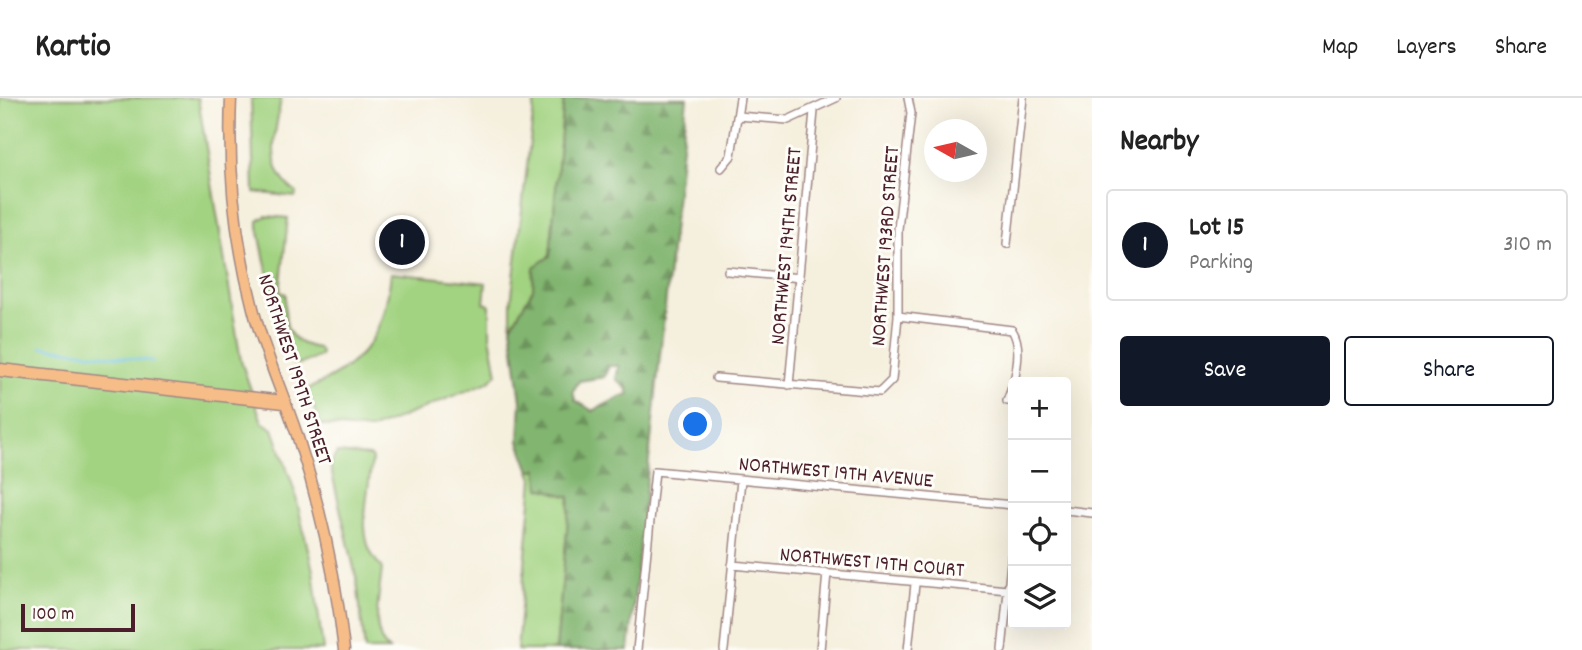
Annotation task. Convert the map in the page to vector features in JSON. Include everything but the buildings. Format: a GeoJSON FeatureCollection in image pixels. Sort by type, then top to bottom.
{"type":"FeatureCollection","features":[{"type":"Feature","properties":{"kind":"highway"},"geometry":{"type":"LineString","coordinates":[[0,370],[284,402]]}},
{"type":"Feature","properties":{"kind":"main road","name":"NORTHWEST 199TH STREET"},"geometry":{"type":"LineString","coordinates":[[231,98],[233,202],[242,256],[256,318],[300,446],[329,545],[344,650]]}},
{"type":"Feature","properties":{"kind":"street"},"geometry":{"type":"LineString","coordinates":[[721,168],[731,156],[740,98]]}},
{"type":"Feature","properties":{"kind":"street"},"geometry":{"type":"LineString","coordinates":[[738,116],[788,120],[814,111],[836,98]]}},
{"type":"Feature","properties":{"kind":"street","name":"NORTHWEST 193RD STREET"},"geometry":{"type":"LineString","coordinates":[[789,385],[880,392],[892,380],[898,316],[898,229],[911,113],[908,98]]}},
{"type":"Feature","properties":{"kind":"street"},"geometry":{"type":"LineString","coordinates":[[1007,244],[1023,98]]}},
{"type":"Feature","properties":{"kind":"street","name":"NORTHWEST 194TH STREET"},"geometry":{"type":"LineString","coordinates":[[789,385],[814,111]]}},
{"type":"Feature","properties":{"kind":"street"},"geometry":{"type":"LineString","coordinates":[[728,271],[800,278]]}},
{"type":"Feature","properties":{"kind":"street"},"geometry":{"type":"LineString","coordinates":[[898,316],[1012,330],[1018,339],[1007,401]]}},
{"type":"Feature","properties":{"kind":"street"},"geometry":{"type":"LineString","coordinates":[[716,378],[789,385]]}},
{"type":"Feature","properties":{"kind":"street","name":"NORTHWEST 19TH AVENUE"},"geometry":{"type":"LineString","coordinates":[[637,650],[655,471],[1008,505]]}},
{"type":"Feature","properties":{"kind":"street"},"geometry":{"type":"LineString","coordinates":[[724,650],[741,480]]}},
{"type":"Feature","properties":{"kind":"street"},"geometry":{"type":"LineString","coordinates":[[1071,511],[1092,513]]}},
{"type":"Feature","properties":{"kind":"street","name":"NORTHWEST 19TH COURT"},"geometry":{"type":"LineString","coordinates":[[732,565],[915,584],[1008,590]]}},
{"type":"Feature","properties":{"kind":"street"},"geometry":{"type":"LineString","coordinates":[[820,650],[827,573]]}},
{"type":"Feature","properties":{"kind":"street"},"geometry":{"type":"LineString","coordinates":[[908,650],[915,584]]}},
{"type":"Feature","properties":{"kind":"street"},"geometry":{"type":"LineString","coordinates":[[1002,650],[1008,590]]}},
{"type":"Feature","properties":{"kind":"green space"},"geometry":{"type":"Polygon","coordinates":[[[0,98],[198,98],[241,361],[262,422],[273,429],[294,489],[313,571],[323,650],[0,650],[0,98]]]}},
{"type":"Feature","properties":{"kind":"green space"},"geometry":{"type":"Polygon","coordinates":[[[251,98],[281,98],[275,138],[275,162],[286,184],[297,193],[295,197],[254,192],[251,98]]]}},
{"type":"Feature","properties":{"kind":"green space"},"geometry":{"type":"Polygon","coordinates":[[[535,98],[564,98],[550,256],[534,267],[533,289],[511,327],[511,303],[535,98]]]}},
{"type":"Feature","properties":{"kind":"green space"},"geometry":{"type":"Polygon","coordinates":[[[564,98],[687,98],[629,650],[556,650],[570,497],[540,488],[537,469],[530,471],[519,441],[521,401],[511,327],[533,289],[534,267],[550,256],[564,98]],[[609,366],[604,377],[579,381],[573,391],[575,400],[593,411],[622,396],[629,396],[627,389],[616,379],[619,366],[609,366]]]}},
{"type":"Feature","properties":{"kind":"green space"},"geometry":{"type":"Polygon","coordinates":[[[266,216],[288,218],[280,292],[286,294],[285,314],[288,330],[299,342],[318,348],[321,352],[320,356],[301,364],[293,364],[271,290],[258,227],[258,221],[266,216]]]}},
{"type":"Feature","properties":{"kind":"green space"},"geometry":{"type":"Polygon","coordinates":[[[391,273],[486,283],[484,303],[490,305],[490,336],[497,374],[488,382],[370,430],[321,425],[306,390],[343,370],[368,345],[383,314],[391,273]]]}},
{"type":"Feature","properties":{"kind":"green space"},"geometry":{"type":"Polygon","coordinates":[[[337,453],[370,456],[372,459],[365,531],[373,557],[382,567],[377,622],[379,633],[389,650],[365,650],[357,581],[330,465],[337,453]]]}},
{"type":"Feature","properties":{"kind":"green space"},"geometry":{"type":"Polygon","coordinates":[[[537,468],[570,497],[556,650],[517,650],[533,479],[530,471],[537,468]]]}},
{"type":"Feature","properties":{"kind":"waterway"},"geometry":{"type":"LineString","coordinates":[[41,347],[153,361]]}},
{"type":"Feature","properties":{"kind":"place","name":"Lot 15"},"geometry":{"type":"Point","coordinates":[402,242]}}]}
